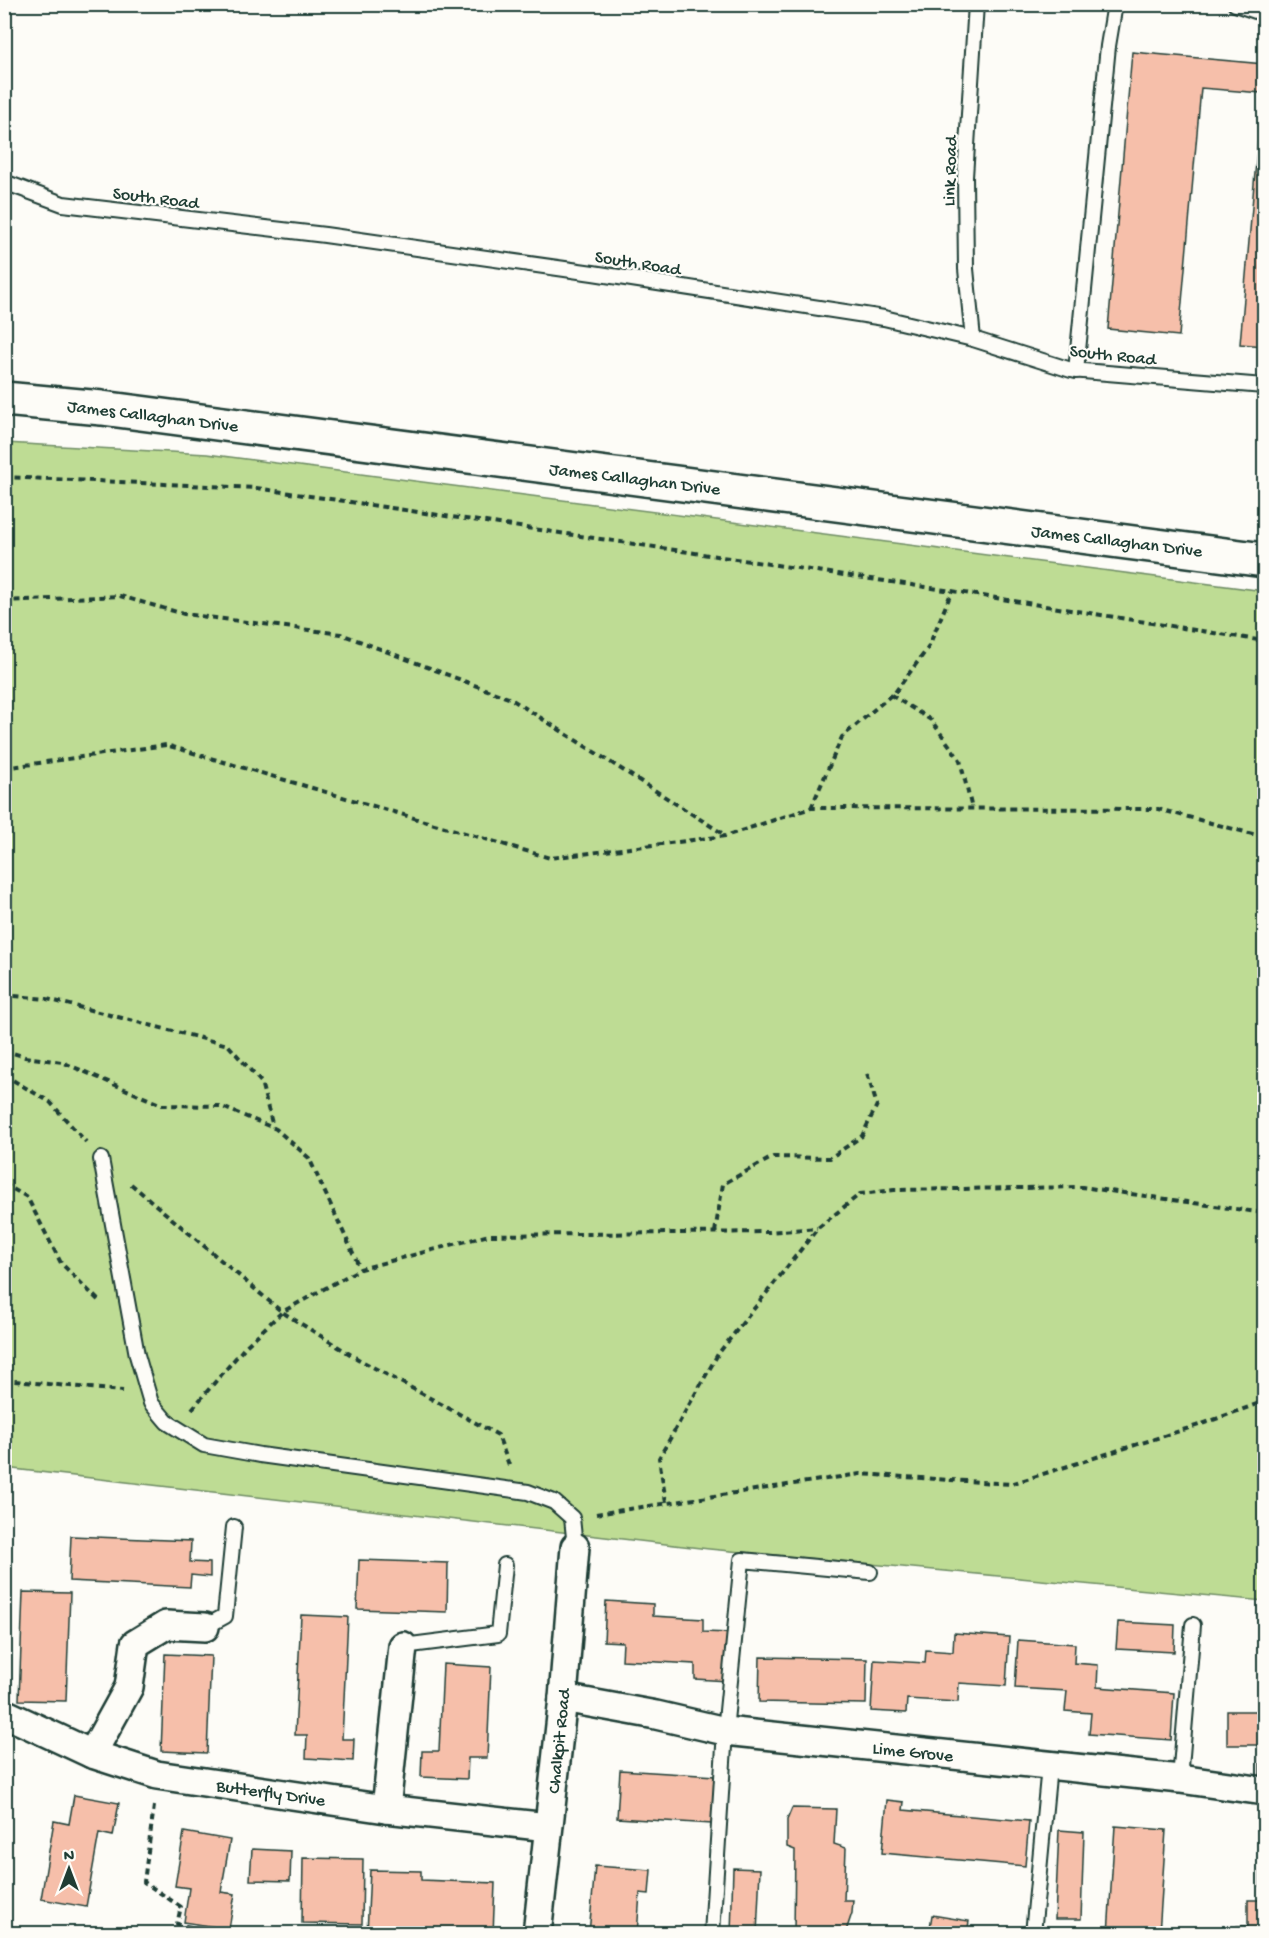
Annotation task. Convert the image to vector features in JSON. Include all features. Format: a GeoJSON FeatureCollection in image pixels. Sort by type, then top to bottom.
{"type":"FeatureCollection","features":[{"type":"Feature","properties":{"kind":"street","name":"James Callaghan Drive"},"geometry":{"type":"LineString","coordinates":[[4,399],[114,409],[1264,560]]}},
{"type":"Feature","properties":{"kind":"street","name":"Chalkpit Road"},"geometry":{"type":"LineString","coordinates":[[537,1934],[563,1698],[576,1547]]}},
{"type":"Feature","properties":{"kind":"street"},"geometry":{"type":"LineString","coordinates":[[92,1754],[129,1687],[135,1644],[166,1625],[205,1627]]}},
{"type":"Feature","properties":{"kind":"street"},"geometry":{"type":"LineString","coordinates":[[386,1809],[403,1646]]}},
{"type":"Feature","properties":{"kind":"street","name":"Lime Grove"},"geometry":{"type":"LineString","coordinates":[[563,1698],[656,1714],[725,1731],[1180,1779],[1264,1791]]}},
{"type":"Feature","properties":{"kind":"street","name":"Butterfly Drive"},"geometry":{"type":"LineString","coordinates":[[4,1713],[92,1754],[157,1775],[386,1809],[548,1827]]}},
{"type":"Feature","properties":{"kind":"lane","name":"Link Road"},"geometry":{"type":"LineString","coordinates":[[973,339],[966,269],[965,177],[976,4]]}},
{"type":"Feature","properties":{"kind":"lane"},"geometry":{"type":"LineString","coordinates":[[1076,371],[1108,46],[1115,4]]}},
{"type":"Feature","properties":{"kind":"lane"},"geometry":{"type":"LineString","coordinates":[[1235,4],[1264,14]]}},
{"type":"Feature","properties":{"kind":"lane","name":"South Road"},"geometry":{"type":"LineString","coordinates":[[4,182],[63,204],[325,235],[884,318],[973,339],[1076,371],[1264,386]]}},
{"type":"Feature","properties":{"kind":"lane"},"geometry":{"type":"LineString","coordinates":[[101,1159],[133,1335],[151,1403],[167,1422],[204,1445],[518,1491],[554,1502],[572,1518],[576,1547]]}},
{"type":"Feature","properties":{"kind":"lane"},"geometry":{"type":"LineString","coordinates":[[205,1627],[225,1616],[234,1527]]}},
{"type":"Feature","properties":{"kind":"lane"},"geometry":{"type":"LineString","coordinates":[[712,1934],[725,1731],[742,1560],[870,1572]]}},
{"type":"Feature","properties":{"kind":"lane"},"geometry":{"type":"LineString","coordinates":[[403,1646],[498,1634],[505,1564]]}},
{"type":"Feature","properties":{"kind":"lane"},"geometry":{"type":"LineString","coordinates":[[1180,1779],[1193,1625]]}},
{"type":"Feature","properties":{"kind":"lane"},"geometry":{"type":"LineString","coordinates":[[1033,1934],[1049,1766]]}},
{"type":"Feature","properties":{"kind":"path"},"geometry":{"type":"LineString","coordinates":[[4,477],[256,488],[952,591],[1264,641]]}},
{"type":"Feature","properties":{"kind":"path"},"geometry":{"type":"LineString","coordinates":[[811,808],[842,737],[891,695],[928,648],[952,591]]}},
{"type":"Feature","properties":{"kind":"path"},"geometry":{"type":"LineString","coordinates":[[4,601],[120,597],[184,614],[341,634],[511,699],[725,836]]}},
{"type":"Feature","properties":{"kind":"path"},"geometry":{"type":"LineString","coordinates":[[891,695],[931,720],[960,760],[972,809]]}},
{"type":"Feature","properties":{"kind":"path"},"geometry":{"type":"LineString","coordinates":[[4,768],[166,745],[550,858],[725,836],[811,808],[1158,809],[1264,837]]}},
{"type":"Feature","properties":{"kind":"path"},"geometry":{"type":"LineString","coordinates":[[4,994],[47,999],[228,1045],[261,1082],[273,1128]]}},
{"type":"Feature","properties":{"kind":"path"},"geometry":{"type":"LineString","coordinates":[[4,1050],[25,1057],[62,1062],[162,1105],[220,1106],[273,1128],[309,1158],[360,1269]]}},
{"type":"Feature","properties":{"kind":"path"},"geometry":{"type":"LineString","coordinates":[[715,1232],[723,1184],[773,1157],[830,1158],[862,1136],[878,1105],[866,1070]]}},
{"type":"Feature","properties":{"kind":"path"},"geometry":{"type":"LineString","coordinates":[[4,1075],[50,1102],[101,1159],[282,1312],[358,1359],[498,1435],[518,1491]]}},
{"type":"Feature","properties":{"kind":"path"},"geometry":{"type":"LineString","coordinates":[[4,1184],[27,1197],[61,1263],[133,1335]]}},
{"type":"Feature","properties":{"kind":"path"},"geometry":{"type":"LineString","coordinates":[[666,1502],[659,1458],[718,1354],[818,1228],[860,1194],[894,1190],[1082,1187],[1264,1214]]}},
{"type":"Feature","properties":{"kind":"path"},"geometry":{"type":"LineString","coordinates":[[176,1427],[246,1346],[282,1312],[360,1269],[489,1235],[769,1232],[818,1228]]}},
{"type":"Feature","properties":{"kind":"path"},"geometry":{"type":"LineString","coordinates":[[4,1380],[148,1393]]}},
{"type":"Feature","properties":{"kind":"path"},"geometry":{"type":"LineString","coordinates":[[572,1518],[860,1474],[1011,1484],[1202,1424],[1257,1404],[1264,1405]]}},
{"type":"Feature","properties":{"kind":"path"},"geometry":{"type":"LineString","coordinates":[[157,1775],[144,1882],[181,1907],[177,1924],[219,1934]]}},
{"type":"Feature","properties":{"kind":"green space"},"geometry":{"type":"Polygon","coordinates":[[[5,443],[207,454],[1264,591],[1264,1601],[709,1549],[5,1468],[5,443]]]}},
{"type":"Feature","properties":{"kind":"building"},"geometry":{"type":"Polygon","coordinates":[[[1132,52],[1264,64],[1264,346],[1240,344],[1262,93],[1201,88],[1179,336],[1108,329],[1132,52]]]}},
{"type":"Feature","properties":{"kind":"building"},"geometry":{"type":"Polygon","coordinates":[[[71,1536],[191,1541],[190,1562],[210,1563],[210,1577],[191,1575],[190,1587],[69,1581],[71,1536]]]}},
{"type":"Feature","properties":{"kind":"building"},"geometry":{"type":"Polygon","coordinates":[[[359,1560],[448,1563],[447,1612],[357,1609],[359,1560]]]}},
{"type":"Feature","properties":{"kind":"building"},"geometry":{"type":"Polygon","coordinates":[[[23,1592],[70,1593],[66,1701],[19,1700],[23,1592]]]}},
{"type":"Feature","properties":{"kind":"building"},"geometry":{"type":"Polygon","coordinates":[[[606,1601],[653,1604],[653,1616],[703,1619],[703,1632],[731,1633],[728,1681],[695,1679],[695,1664],[622,1660],[623,1642],[604,1641],[606,1601]]]}},
{"type":"Feature","properties":{"kind":"building"},"geometry":{"type":"Polygon","coordinates":[[[301,1615],[348,1617],[342,1739],[354,1739],[353,1761],[306,1758],[307,1735],[295,1735],[301,1615]]]}},
{"type":"Feature","properties":{"kind":"building"},"geometry":{"type":"Polygon","coordinates":[[[1118,1622],[1175,1625],[1174,1652],[1116,1649],[1118,1622]]]}},
{"type":"Feature","properties":{"kind":"building"},"geometry":{"type":"Polygon","coordinates":[[[954,1633],[1009,1637],[1006,1686],[959,1683],[958,1702],[907,1699],[906,1713],[871,1711],[874,1660],[925,1663],[926,1650],[953,1652],[954,1633]]]}},
{"type":"Feature","properties":{"kind":"building"},"geometry":{"type":"Polygon","coordinates":[[[1018,1640],[1075,1644],[1074,1663],[1098,1665],[1097,1687],[1174,1693],[1171,1740],[1089,1734],[1091,1713],[1065,1711],[1067,1691],[1015,1688],[1018,1640]]]}},
{"type":"Feature","properties":{"kind":"building"},"geometry":{"type":"Polygon","coordinates":[[[165,1654],[211,1656],[207,1753],[161,1751],[165,1654]]]}},
{"type":"Feature","properties":{"kind":"building"},"geometry":{"type":"Polygon","coordinates":[[[760,1657],[867,1659],[866,1704],[759,1702],[760,1657]]]}},
{"type":"Feature","properties":{"kind":"building"},"geometry":{"type":"Polygon","coordinates":[[[443,1664],[491,1667],[487,1758],[468,1758],[467,1779],[421,1777],[422,1751],[439,1751],[443,1664]]]}},
{"type":"Feature","properties":{"kind":"building"},"geometry":{"type":"Polygon","coordinates":[[[1227,1711],[1264,1711],[1264,1777],[1260,1777],[1260,1745],[1227,1745],[1227,1711]]]}},
{"type":"Feature","properties":{"kind":"building"},"geometry":{"type":"Polygon","coordinates":[[[620,1770],[715,1776],[712,1824],[617,1818],[620,1770]]]}},
{"type":"Feature","properties":{"kind":"building"},"geometry":{"type":"Polygon","coordinates":[[[74,1795],[119,1803],[113,1836],[99,1833],[86,1907],[41,1899],[54,1821],[69,1824],[74,1795]]]}},
{"type":"Feature","properties":{"kind":"building"},"geometry":{"type":"Polygon","coordinates":[[[887,1800],[904,1802],[903,1810],[1029,1821],[1025,1866],[882,1853],[887,1800]]]}},
{"type":"Feature","properties":{"kind":"building"},"geometry":{"type":"Polygon","coordinates":[[[792,1808],[836,1809],[834,1844],[846,1848],[844,1900],[853,1900],[852,1913],[845,1934],[794,1934],[795,1850],[787,1847],[787,1820],[792,1808]]]}},
{"type":"Feature","properties":{"kind":"building"},"geometry":{"type":"Polygon","coordinates":[[[1115,1826],[1166,1830],[1159,1934],[1108,1934],[1115,1826]]]}},
{"type":"Feature","properties":{"kind":"building"},"geometry":{"type":"Polygon","coordinates":[[[1059,1830],[1084,1832],[1081,1919],[1055,1919],[1059,1830]]]}},
{"type":"Feature","properties":{"kind":"building"},"geometry":{"type":"Polygon","coordinates":[[[184,1832],[230,1840],[221,1892],[235,1894],[229,1929],[184,1922],[189,1888],[175,1886],[184,1832]]]}},
{"type":"Feature","properties":{"kind":"building"},"geometry":{"type":"Polygon","coordinates":[[[252,1849],[291,1851],[290,1881],[250,1880],[252,1849]]]}},
{"type":"Feature","properties":{"kind":"building"},"geometry":{"type":"Polygon","coordinates":[[[303,1858],[363,1859],[362,1924],[302,1923],[303,1858]]]}},
{"type":"Feature","properties":{"kind":"building"},"geometry":{"type":"Polygon","coordinates":[[[595,1866],[651,1870],[649,1894],[640,1893],[637,1934],[589,1934],[595,1866]]]}},
{"type":"Feature","properties":{"kind":"building"},"geometry":{"type":"Polygon","coordinates":[[[733,1868],[760,1869],[757,1934],[731,1934],[733,1868]]]}},
{"type":"Feature","properties":{"kind":"building"},"geometry":{"type":"Polygon","coordinates":[[[370,1870],[421,1871],[421,1880],[495,1883],[493,1934],[367,1934],[370,1870]]]}},
{"type":"Feature","properties":{"kind":"building"},"geometry":{"type":"Polygon","coordinates":[[[1261,1870],[1264,1870],[1264,1934],[1237,1934],[1237,1926],[1248,1926],[1248,1900],[1261,1900],[1261,1870]]]}},
{"type":"Feature","properties":{"kind":"building"},"geometry":{"type":"Polygon","coordinates":[[[932,1915],[969,1921],[967,1934],[929,1934],[932,1915]]]}}]}
